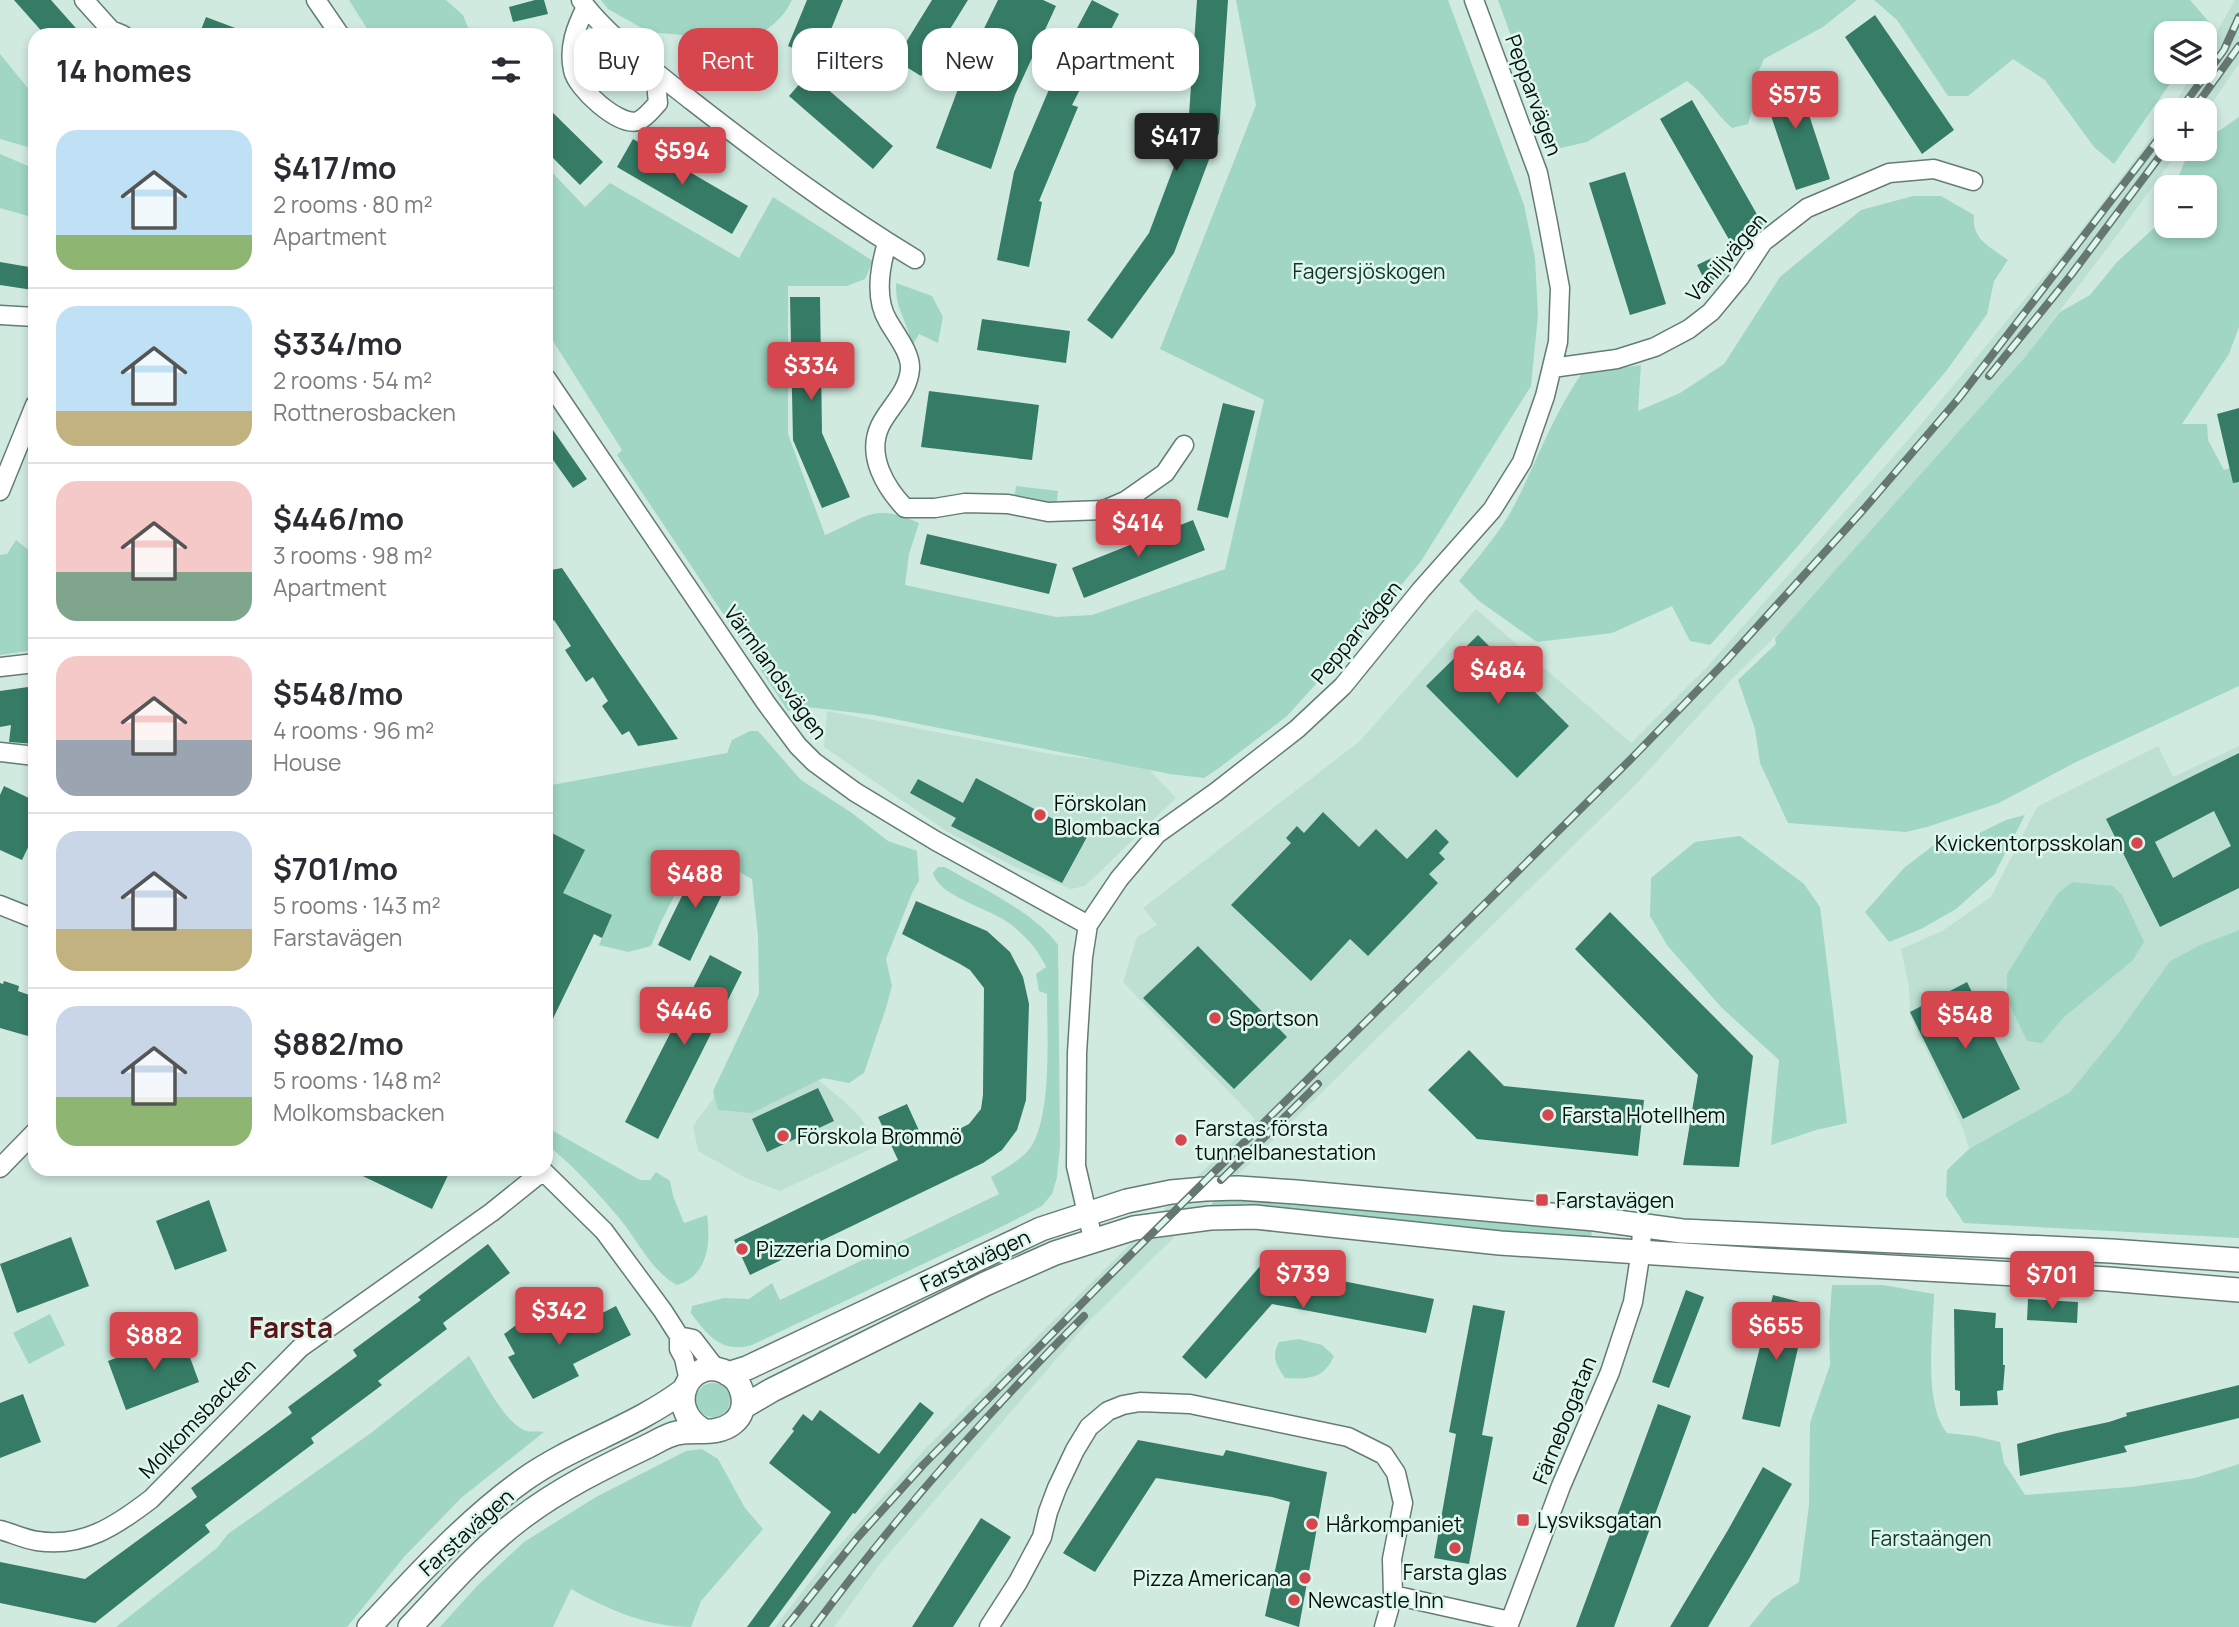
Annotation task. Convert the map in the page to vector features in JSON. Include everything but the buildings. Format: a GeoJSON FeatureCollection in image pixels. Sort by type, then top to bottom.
{"type":"FeatureCollection","features":[{"type":"Feature","properties":{"kind":"street"},"geometry":{"type":"LineString","coordinates":[[84,0],[109,28]]}},
{"type":"Feature","properties":{"kind":"street"},"geometry":{"type":"LineString","coordinates":[[316,0],[335,28]]}},
{"type":"Feature","properties":{"kind":"street","name":"Pepparvägen"},"geometry":{"type":"LineString","coordinates":[[1093,1239],[1078,1180],[1076,1153],[1077,1053],[1083,957],[1088,925],[1119,879],[1157,834],[1276,745],[1343,686],[1421,590],[1492,510],[1522,462],[1545,397],[1558,342],[1560,288],[1538,173],[1474,0]]}},
{"type":"Feature","properties":{"kind":"street"},"geometry":{"type":"LineString","coordinates":[[576,28],[584,3],[609,28]]}},
{"type":"Feature","properties":{"kind":"street"},"geometry":{"type":"LineString","coordinates":[[574,38],[574,74]]}},
{"type":"Feature","properties":{"kind":"street"},"geometry":{"type":"LineString","coordinates":[[664,80],[789,176],[915,259]]}},
{"type":"Feature","properties":{"kind":"street"},"geometry":{"type":"LineString","coordinates":[[589,91],[609,113],[629,122],[641,121],[658,103],[657,91]]}},
{"type":"Feature","properties":{"kind":"street","name":"Vaniljvägen"},"geometry":{"type":"LineString","coordinates":[[1552,368],[1617,359],[1655,347],[1689,329],[1711,312],[1740,277],[1763,242],[1807,208],[1889,173],[1934,169],[1973,181]]}},
{"type":"Feature","properties":{"kind":"street"},"geometry":{"type":"LineString","coordinates":[[887,243],[880,265],[881,302],[886,319],[900,340],[910,368],[900,398],[879,427],[877,465],[890,492],[905,508],[935,508],[965,503],[1008,504],[1048,512],[1104,510],[1125,501],[1165,473],[1184,446]]}},
{"type":"Feature","properties":{"kind":"street"},"geometry":{"type":"LineString","coordinates":[[0,314],[28,316]]}},
{"type":"Feature","properties":{"kind":"street","name":"Värmlandsvägen"},"geometry":{"type":"LineString","coordinates":[[553,388],[766,703],[814,762],[855,792],[901,820],[1088,925]]}},
{"type":"Feature","properties":{"kind":"street"},"geometry":{"type":"LineString","coordinates":[[0,491],[28,422]]}},
{"type":"Feature","properties":{"kind":"street"},"geometry":{"type":"LineString","coordinates":[[0,667],[28,664]]}},
{"type":"Feature","properties":{"kind":"street"},"geometry":{"type":"LineString","coordinates":[[0,752],[28,755]]}},
{"type":"Feature","properties":{"kind":"street"},"geometry":{"type":"LineString","coordinates":[[0,905],[28,916]]}},
{"type":"Feature","properties":{"kind":"street"},"geometry":{"type":"LineString","coordinates":[[0,1168],[28,1139]]}},
{"type":"Feature","properties":{"kind":"street","name":"Molkomsbacken"},"geometry":{"type":"LineString","coordinates":[[0,1530],[36,1541],[64,1542],[83,1540],[118,1524],[151,1499],[300,1348],[492,1212],[535,1176]]}},
{"type":"Feature","properties":{"kind":"street"},"geometry":{"type":"LineString","coordinates":[[548,1176],[604,1231],[679,1336],[686,1386],[682,1402],[684,1413],[691,1423],[701,1429]]}},
{"type":"Feature","properties":{"kind":"street","name":"Farstavägen"},"geometry":{"type":"LineString","coordinates":[[369,1627],[447,1543],[525,1479],[559,1458],[662,1407],[703,1371],[722,1372],[797,1345],[1041,1229],[1086,1212],[1171,1192],[1238,1188],[1595,1219],[1682,1231],[2111,1251],[2239,1260]]}},
{"type":"Feature","properties":{"kind":"street","name":"Farstavägen"},"geometry":{"type":"LineString","coordinates":[[410,1627],[480,1553],[520,1519],[561,1490],[667,1437],[701,1429],[713,1432],[726,1429],[737,1420],[743,1407],[772,1390],[985,1284],[1055,1253],[1134,1228],[1210,1218],[1255,1217],[1500,1242],[2108,1279],[2239,1290]]}},
{"type":"Feature","properties":{"kind":"street","name":"Färnebogatan"},"geometry":{"type":"LineString","coordinates":[[1509,1624],[1561,1486],[1610,1372],[1633,1302],[1642,1226]]}},
{"type":"Feature","properties":{"kind":"street"},"geometry":{"type":"LineString","coordinates":[[679,1336],[693,1339],[722,1372],[740,1386],[743,1407]]}},
{"type":"Feature","properties":{"kind":"street"},"geometry":{"type":"LineString","coordinates":[[989,1627],[1018,1582],[1042,1537],[1057,1488],[1089,1427],[1108,1411],[1140,1402],[1190,1404],[1348,1437],[1384,1455],[1396,1473],[1403,1503],[1392,1559],[1393,1595],[1384,1627]]}},
{"type":"Feature","properties":{"kind":"street"},"geometry":{"type":"LineString","coordinates":[[1393,1595],[1509,1624]]}},
{"type":"Feature","properties":{"kind":"shaded area"},"geometry":{"type":"Polygon","coordinates":[[[2235,0],[2239,0],[2239,64],[2215,98],[2178,98],[2187,84],[2217,84],[2217,31],[2235,0]]]}},
{"type":"Feature","properties":{"kind":"shaded area"},"geometry":{"type":"Polygon","coordinates":[[[2154,134],[2154,161],[2171,161],[2161,175],[2154,175],[2154,185],[2115,238],[2025,357],[1798,614],[1731,680],[1637,783],[1089,1321],[880,1564],[834,1627],[775,1627],[830,1556],[925,1449],[1255,1119],[1123,982],[1137,937],[1157,925],[1143,908],[1360,741],[1476,609],[1631,743],[1707,667],[1908,440],[2077,236],[2154,134]]]}},
{"type":"Feature","properties":{"kind":"shaded area","name":"Förskolan Blombacka"},"geometry":{"type":"Polygon","coordinates":[[[827,711],[1056,755],[1145,765],[1176,798],[1085,886],[1071,889],[1013,866],[948,832],[824,747],[827,711]]]}},
{"type":"Feature","properties":{"kind":"shaded area"},"geometry":{"type":"Polygon","coordinates":[[[2158,746],[2173,777],[2239,746],[2239,930],[2200,945],[2170,961],[2119,1032],[2070,1092],[1969,1149],[1963,1129],[1910,1015],[1909,987],[1901,949],[1942,931],[1991,897],[2037,807],[2158,746]]]}},
{"type":"Feature","properties":{"kind":"shaded area","name":"Förskola Brommö"},"geometry":{"type":"Polygon","coordinates":[[[813,1076],[861,1118],[877,1146],[780,1191],[746,1178],[698,1151],[693,1126],[720,1089],[813,1076]]]}},
{"type":"Feature","properties":{"kind":"green space"},"geometry":{"type":"Polygon","coordinates":[[[349,0],[446,0],[463,15],[468,28],[367,28],[349,0]]]}},
{"type":"Feature","properties":{"kind":"green space"},"geometry":{"type":"Polygon","coordinates":[[[601,0],[792,0],[779,19],[768,28],[678,28],[678,35],[664,33],[664,28],[642,28],[608,9],[601,0]]]}},
{"type":"Feature","properties":{"kind":"green space","name":"Fagersjöskogen"},"geometry":{"type":"Polygon","coordinates":[[[1236,0],[1448,0],[1524,205],[1535,258],[1538,315],[1531,386],[1421,561],[1362,633],[1287,716],[1204,778],[1170,774],[874,715],[807,707],[788,711],[617,455],[622,450],[553,341],[553,173],[585,207],[610,183],[739,258],[773,197],[873,261],[865,279],[847,286],[788,286],[788,434],[825,535],[870,515],[880,513],[903,517],[919,523],[909,554],[905,585],[1056,617],[1092,615],[1225,569],[1264,400],[1160,349],[1256,105],[1236,0]]]}},
{"type":"Feature","properties":{"kind":"green space"},"geometry":{"type":"Polygon","coordinates":[[[1498,0],[1857,0],[1823,27],[1764,59],[1753,83],[1754,104],[1748,124],[1732,128],[1687,81],[1587,142],[1556,149],[1548,137],[1498,0]]]}},
{"type":"Feature","properties":{"kind":"green space"},"geometry":{"type":"Polygon","coordinates":[[[1874,0],[2190,0],[2208,21],[2154,21],[2154,84],[2170,84],[2160,98],[2154,98],[2154,106],[2114,164],[2094,147],[2045,80],[2013,59],[1968,96],[1948,96],[1897,20],[1874,0]]]}},
{"type":"Feature","properties":{"kind":"green space"},"geometry":{"type":"Polygon","coordinates":[[[0,54],[28,88],[28,147],[0,139],[0,54]]]}},
{"type":"Feature","properties":{"kind":"green space"},"geometry":{"type":"Polygon","coordinates":[[[2239,117],[2239,327],[2229,354],[2182,424],[2207,424],[2208,440],[2224,470],[2239,465],[2239,686],[2074,763],[1999,803],[1927,827],[1906,832],[1788,823],[1760,763],[1755,729],[1738,680],[1776,644],[1775,638],[2025,357],[2060,312],[2090,295],[2117,262],[2154,228],[2154,238],[2217,238],[2217,175],[2179,175],[2185,161],[2217,161],[2217,131],[2239,117]]]}},
{"type":"Feature","properties":{"kind":"green space"},"geometry":{"type":"Polygon","coordinates":[[[0,154],[28,166],[28,216],[0,208],[0,154]]]}},
{"type":"Feature","properties":{"kind":"green space"},"geometry":{"type":"Polygon","coordinates":[[[1913,196],[1941,196],[1974,215],[1976,230],[1983,242],[2008,260],[1994,281],[1987,314],[1947,370],[1710,645],[1690,641],[1672,606],[1612,633],[1537,642],[1479,601],[1459,581],[1506,520],[1555,418],[1582,373],[1641,365],[1638,411],[1680,393],[1724,364],[1780,277],[1861,210],[1913,196]]]}},
{"type":"Feature","properties":{"kind":"green space"},"geometry":{"type":"Polygon","coordinates":[[[896,283],[932,296],[943,317],[938,343],[919,334],[913,344],[899,306],[896,283]]]}},
{"type":"Feature","properties":{"kind":"green space"},"geometry":{"type":"Polygon","coordinates":[[[1016,486],[1058,491],[1056,508],[1014,503],[1016,486]]]}},
{"type":"Feature","properties":{"kind":"green space"},"geometry":{"type":"Polygon","coordinates":[[[16,540],[28,549],[28,651],[0,655],[0,555],[7,554],[16,540]]]}},
{"type":"Feature","properties":{"kind":"green space"},"geometry":{"type":"Polygon","coordinates":[[[750,731],[758,731],[801,780],[852,813],[888,841],[917,851],[919,881],[886,959],[892,986],[864,1073],[849,1083],[823,1078],[752,1113],[718,1110],[713,1091],[759,994],[758,936],[752,879],[698,849],[651,946],[628,952],[599,945],[612,915],[584,902],[573,925],[553,862],[553,785],[727,753],[732,740],[750,731]]]}},
{"type":"Feature","properties":{"kind":"green space"},"geometry":{"type":"Polygon","coordinates":[[[2025,815],[1994,875],[1956,909],[1921,929],[1889,942],[1865,912],[1904,868],[1943,838],[1967,839],[2006,820],[2025,815]]]}},
{"type":"Feature","properties":{"kind":"green space"},"geometry":{"type":"Polygon","coordinates":[[[1740,836],[1804,884],[1820,907],[1847,1123],[1771,1145],[1779,1060],[1721,1007],[1667,945],[1650,916],[1651,878],[1695,842],[1740,836]]]}},
{"type":"Feature","properties":{"kind":"green space"},"geometry":{"type":"Polygon","coordinates":[[[938,867],[945,867],[1021,911],[1058,945],[1060,1145],[1057,1177],[1052,1194],[1042,1206],[999,1228],[752,1345],[724,1345],[703,1329],[691,1313],[692,1306],[724,1298],[749,1299],[772,1283],[780,1300],[999,1194],[991,1177],[1023,1156],[1035,1139],[1045,1100],[1048,1054],[1047,994],[1039,991],[1036,974],[1046,967],[1034,948],[1012,926],[944,888],[933,873],[938,867]]]}},
{"type":"Feature","properties":{"kind":"green space"},"geometry":{"type":"Polygon","coordinates":[[[2072,882],[2113,886],[2122,895],[2144,942],[2133,960],[2063,1018],[2042,1043],[2027,1041],[2007,999],[2007,974],[2058,893],[2072,882]]]}},
{"type":"Feature","properties":{"kind":"green space"},"geometry":{"type":"Polygon","coordinates":[[[2239,930],[2239,1238],[1964,1223],[1946,1196],[1947,1170],[1969,1149],[2070,1092],[2119,1032],[2170,961],[2200,945],[2239,930]]]}},
{"type":"Feature","properties":{"kind":"green space"},"geometry":{"type":"Polygon","coordinates":[[[553,1131],[640,1180],[650,1180],[656,1172],[670,1181],[684,1223],[707,1215],[705,1257],[695,1274],[677,1285],[668,1279],[603,1199],[553,1150],[553,1131]]]}},
{"type":"Feature","properties":{"kind":"green space"},"geometry":{"type":"Polygon","coordinates":[[[1216,1198],[1592,1228],[1591,1239],[1210,1206],[1216,1198]]]}},
{"type":"Feature","properties":{"kind":"green space","name":"Farstaängen"},"geometry":{"type":"Polygon","coordinates":[[[1832,1285],[1883,1285],[1934,1294],[1931,1367],[1935,1404],[1940,1420],[1947,1433],[2000,1442],[2004,1463],[2025,1495],[2130,1487],[2195,1478],[2239,1464],[2239,1627],[1749,1627],[1772,1599],[1799,1582],[1809,1505],[1810,1423],[1830,1365],[1832,1285]]]}},
{"type":"Feature","properties":{"kind":"green space"},"geometry":{"type":"Polygon","coordinates":[[[50,1314],[65,1345],[29,1364],[13,1333],[50,1314]]]}},
{"type":"Feature","properties":{"kind":"green space"},"geometry":{"type":"Polygon","coordinates":[[[1299,1339],[1322,1345],[1334,1356],[1320,1374],[1285,1378],[1279,1369],[1275,1352],[1279,1342],[1299,1339]]]}},
{"type":"Feature","properties":{"kind":"green space"},"geometry":{"type":"Polygon","coordinates":[[[469,1356],[510,1419],[527,1431],[544,1432],[461,1498],[404,1557],[347,1627],[116,1627],[217,1548],[228,1534],[371,1433],[469,1356]]]}},
{"type":"Feature","properties":{"kind":"green space"},"geometry":{"type":"Polygon","coordinates":[[[713,1383],[725,1388],[730,1400],[725,1412],[713,1417],[701,1412],[696,1400],[701,1388],[713,1383]]]}},
{"type":"Feature","properties":{"kind":"green space"},"geometry":{"type":"Polygon","coordinates":[[[702,1449],[718,1459],[745,1508],[763,1529],[701,1601],[691,1627],[644,1621],[571,1589],[553,1627],[440,1627],[477,1586],[524,1542],[596,1497],[686,1451],[702,1449]]]}},
{"type":"Feature","properties":{"kind":"railway"},"geometry":{"type":"LineString","coordinates":[[2189,98],[2224,50],[2239,17]]}},
{"type":"Feature","properties":{"kind":"railway"},"geometry":{"type":"LineString","coordinates":[[2202,98],[2239,46]]}},
{"type":"Feature","properties":{"kind":"railway"},"geometry":{"type":"LineString","coordinates":[[786,1627],[858,1537],[923,1465],[1726,661],[1864,509],[1959,398],[2154,145]]}},
{"type":"Feature","properties":{"kind":"railway"},"geometry":{"type":"LineString","coordinates":[[1989,376],[2071,275],[2156,161]]}},
{"type":"Feature","properties":{"kind":"railway"},"geometry":{"type":"LineString","coordinates":[[1221,1180],[1318,1084]]}},
{"type":"Feature","properties":{"kind":"railway"},"geometry":{"type":"LineString","coordinates":[[814,1627],[877,1545],[943,1467],[1084,1316]]}},
{"type":"Feature","properties":{"kind":"place","name":"Förskolan Blombacka"},"geometry":{"type":"Point","coordinates":[1040,815]}},
{"type":"Feature","properties":{"kind":"place","name":"Kvickentorpsskolan"},"geometry":{"type":"Point","coordinates":[2137,843]}},
{"type":"Feature","properties":{"kind":"place","name":"Sportson"},"geometry":{"type":"Point","coordinates":[1215,1018]}},
{"type":"Feature","properties":{"kind":"place","name":"Farsta Hotellhem"},"geometry":{"type":"Point","coordinates":[1548,1115]}},
{"type":"Feature","properties":{"kind":"place","name":"Förskola Brommö"},"geometry":{"type":"Point","coordinates":[783,1136]}},
{"type":"Feature","properties":{"kind":"place","name":"Farstas första tunnelbanestation"},"geometry":{"type":"Point","coordinates":[1181,1140]}},
{"type":"Feature","properties":{"kind":"place","name":"Farstavägen"},"geometry":{"type":"Point","coordinates":[1542,1200]}},
{"type":"Feature","properties":{"kind":"place","name":"Pizzeria Domino"},"geometry":{"type":"Point","coordinates":[742,1249]}},
{"type":"Feature","properties":{"kind":"place","name":"Lysviksgatan"},"geometry":{"type":"Point","coordinates":[1523,1520]}},
{"type":"Feature","properties":{"kind":"place","name":"Hårkompaniet"},"geometry":{"type":"Point","coordinates":[1312,1524]}},
{"type":"Feature","properties":{"kind":"place","name":"Farsta glas"},"geometry":{"type":"Point","coordinates":[1455,1548]}},
{"type":"Feature","properties":{"kind":"place","name":"Pizza Americana"},"geometry":{"type":"Point","coordinates":[1305,1578]}},
{"type":"Feature","properties":{"kind":"place","name":"Newcastle Inn"},"geometry":{"type":"Point","coordinates":[1294,1600]}},
{"type":"Feature","properties":{"kind":"district","name":"Farsta"},"geometry":{"type":"Point","coordinates":[291,1327]}}]}
